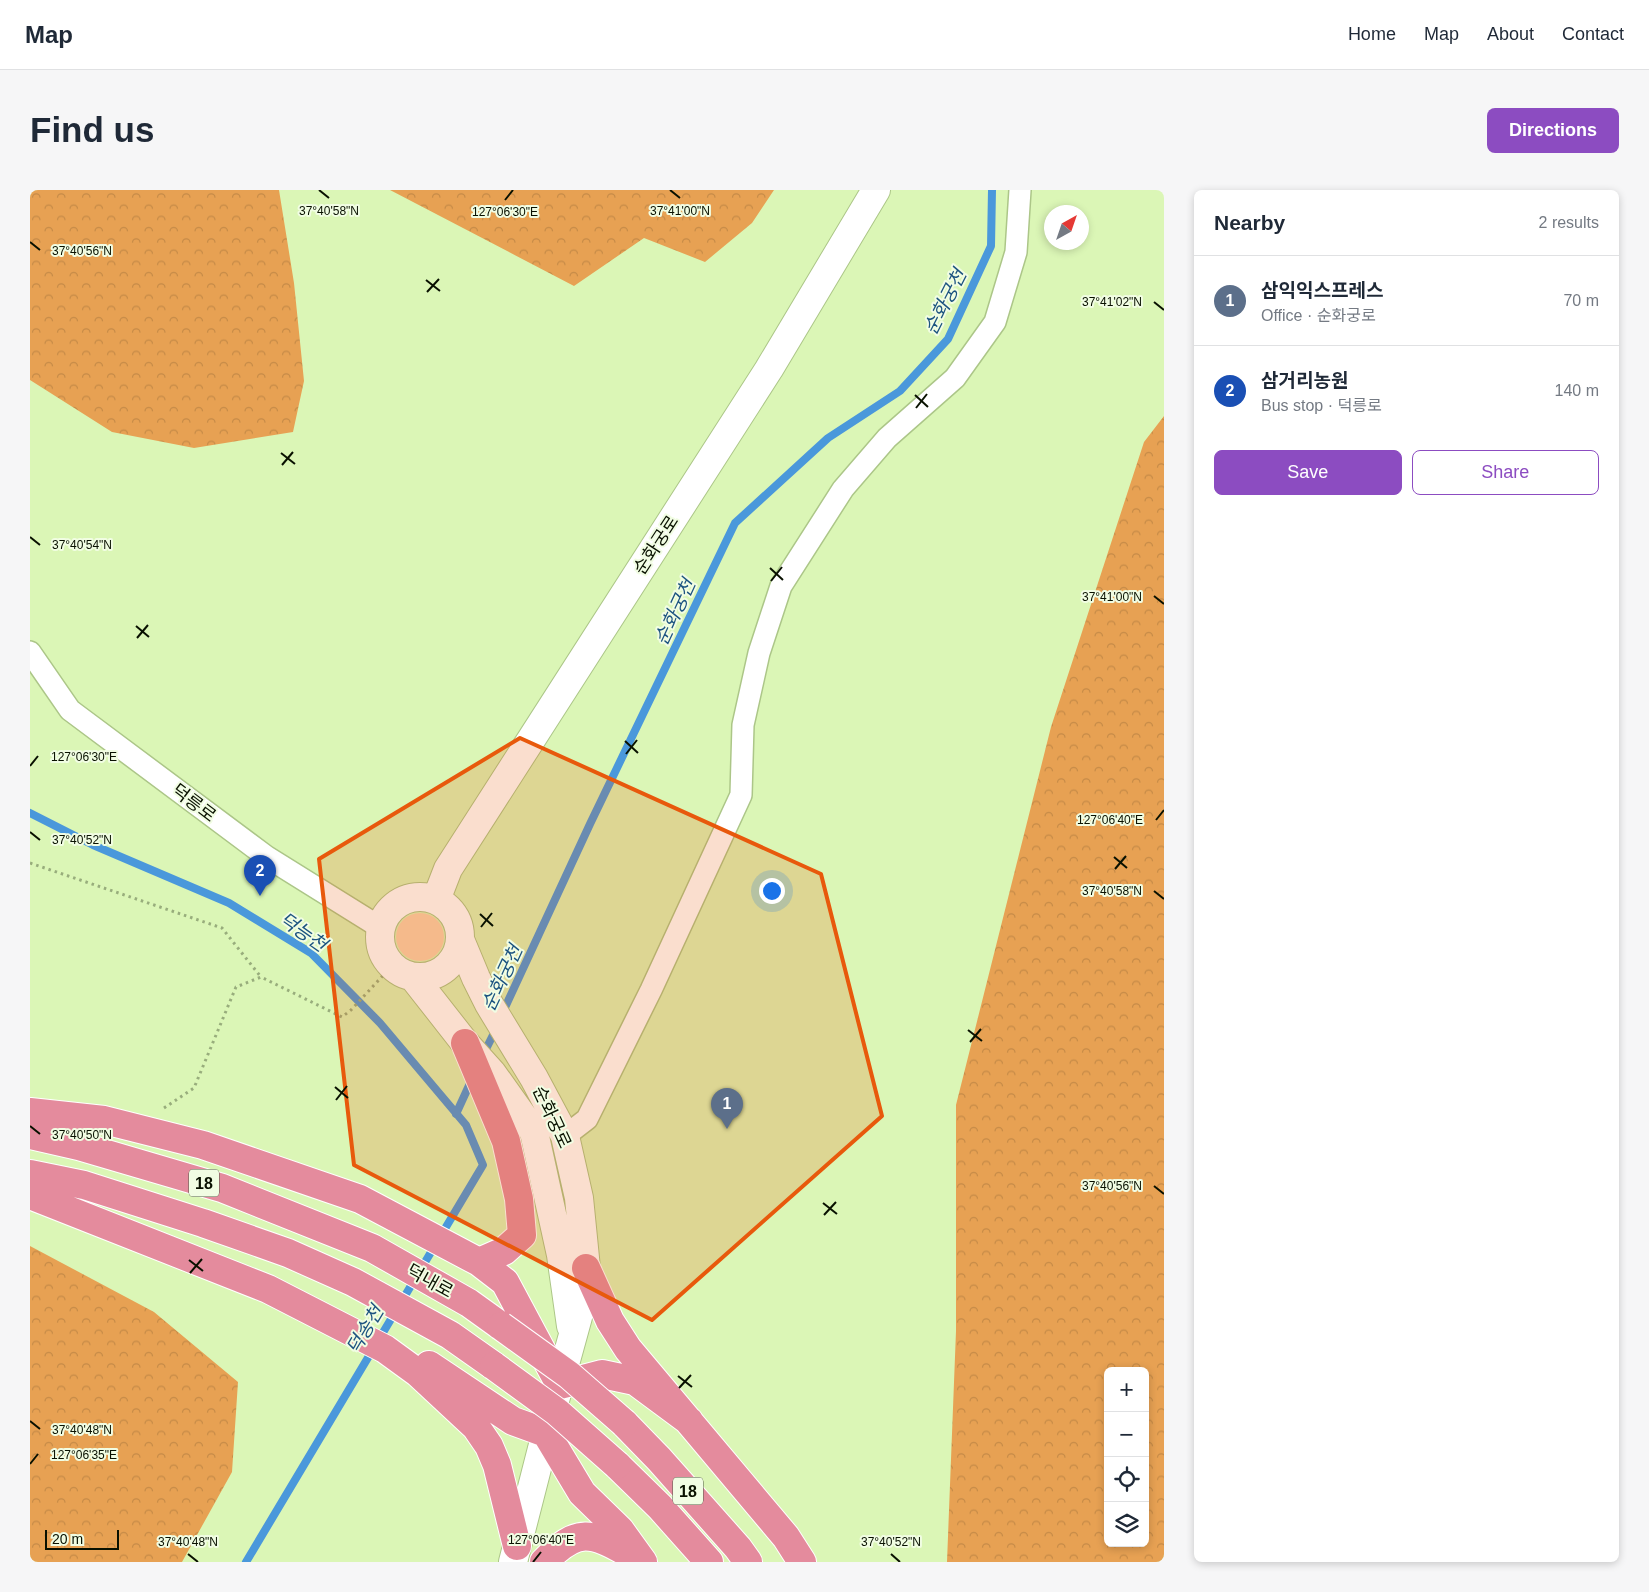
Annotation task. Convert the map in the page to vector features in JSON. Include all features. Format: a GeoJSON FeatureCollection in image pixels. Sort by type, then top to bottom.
{"type":"FeatureCollection","features":[{"type":"Feature","properties":{"kind":"highway"},"geometry":{"type":"LineString","coordinates":[[465,1043],[506,1141],[519,1199],[522,1235],[504,1251],[479,1262]]}},
{"type":"Feature","properties":{"kind":"highway"},"geometry":{"type":"LineString","coordinates":[[30,1112],[104,1120],[203,1145],[360,1199],[479,1262],[505,1282],[560,1385],[602,1374],[635,1381],[689,1421]]}},
{"type":"Feature","properties":{"kind":"highway","name":"덕내로"},"geometry":{"type":"LineString","coordinates":[[30,1134],[79,1146],[222,1188],[372,1248],[469,1303],[569,1375],[624,1422],[738,1548],[748,1562]]}},
{"type":"Feature","properties":{"kind":"highway","name":"18"},"geometry":{"type":"LineString","coordinates":[[30,1174],[84,1185],[203,1223],[288,1253],[353,1282],[450,1335],[556,1412],[617,1465],[660,1507],[709,1562]]}},
{"type":"Feature","properties":{"kind":"highway"},"geometry":{"type":"LineString","coordinates":[[30,1195],[268,1289],[422,1368],[513,1421],[546,1433],[582,1493],[620,1530],[643,1561]]}},
{"type":"Feature","properties":{"kind":"highway"},"geometry":{"type":"LineString","coordinates":[[586,1268],[610,1321],[628,1348],[786,1537],[802,1562]]}},
{"type":"Feature","properties":{"kind":"highway"},"geometry":{"type":"LineString","coordinates":[[422,1368],[476,1427],[489,1446],[497,1465],[515,1554]]}},
{"type":"Feature","properties":{"kind":"highway"},"geometry":{"type":"LineString","coordinates":[[544,1562],[555,1550],[577,1536],[600,1538],[643,1561]]}},
{"type":"Feature","properties":{"kind":"street","name":"순화궁로"},"geometry":{"type":"LineString","coordinates":[[436,900],[448,869],[764,378],[876,190]]}},
{"type":"Feature","properties":{"kind":"street"},"geometry":{"type":"LineString","coordinates":[[565,1136],[587,1118],[651,990],[741,795],[743,725],[759,653],[781,586],[843,489],[887,438],[955,378],[995,322],[1016,252],[1020,190]]}},
{"type":"Feature","properties":{"kind":"street","name":"덕릉로"},"geometry":{"type":"LineString","coordinates":[[30,652],[70,710],[267,858],[381,928]]}},
{"type":"Feature","properties":{"kind":"street"},"geometry":{"type":"LineString","coordinates":[[423,897],[436,900],[447,907],[456,917],[460,929],[461,942],[457,955],[450,965],[440,973],[428,978],[394,975],[380,942],[381,928],[385,916],[396,905],[408,898],[423,897]]}},
{"type":"Feature","properties":{"kind":"street","name":"순화궁로"},"geometry":{"type":"LineString","coordinates":[[461,942],[490,1004],[534,1078],[565,1136],[579,1198],[586,1268],[584,1295],[515,1554]]}},
{"type":"Feature","properties":{"kind":"street","name":"순화궁로"},"geometry":{"type":"LineString","coordinates":[[394,975],[465,1043],[492,1074],[534,1132],[561,1255],[572,1338]]}},
{"type":"Feature","properties":{"kind":"path"},"geometry":{"type":"LineString","coordinates":[[30,863],[222,928],[261,977],[342,1017],[394,975]]}},
{"type":"Feature","properties":{"kind":"path"},"geometry":{"type":"LineString","coordinates":[[155,1107],[164,1108],[194,1088],[236,987],[261,977]]}},
{"type":"Feature","properties":{"kind":"highlighted area"},"geometry":{"type":"Polygon","coordinates":[[[520,738],[821,874],[882,1116],[652,1320],[354,1165],[319,859],[520,738]]]}},
{"type":"Feature","properties":{"kind":"shaded area"},"geometry":{"type":"Polygon","coordinates":[[[420,913],[429,915],[437,920],[442,928],[444,937],[442,946],[437,954],[429,959],[420,961],[411,959],[403,954],[398,946],[396,937],[398,928],[403,920],[411,915],[420,913]]]}},
{"type":"Feature","properties":{"kind":"green space"},"geometry":{"type":"Polygon","coordinates":[[[30,190],[279,190],[294,283],[304,381],[293,432],[194,448],[112,432],[30,380],[30,190]]]}},
{"type":"Feature","properties":{"kind":"green space"},"geometry":{"type":"Polygon","coordinates":[[[390,190],[774,190],[752,223],[705,262],[644,238],[574,286],[390,190]]]}},
{"type":"Feature","properties":{"kind":"green space"},"geometry":{"type":"Polygon","coordinates":[[[1164,416],[1164,1562],[947,1562],[956,1331],[956,1105],[1051,727],[1144,442],[1164,416]]]}},
{"type":"Feature","properties":{"kind":"green space"},"geometry":{"type":"Polygon","coordinates":[[[30,1246],[154,1312],[238,1382],[232,1472],[182,1562],[30,1562],[30,1246]]]}},
{"type":"Feature","properties":{"kind":"waterway","name":"순화궁천"},"geometry":{"type":"LineString","coordinates":[[502,1014],[590,824],[735,523],[828,438],[900,391],[948,339],[991,246],[992,190]]}},
{"type":"Feature","properties":{"kind":"waterway","name":"덕능천"},"geometry":{"type":"LineString","coordinates":[[30,813],[93,845],[229,903],[311,953],[380,1023],[466,1125],[483,1165],[246,1562]]}},
{"type":"Feature","properties":{"kind":"waterway","name":"순화궁천"},"geometry":{"type":"LineString","coordinates":[[483,1055],[497,1027]]}},
{"type":"Feature","properties":{"kind":"waterway","name":"순화궁천"},"geometry":{"type":"LineString","coordinates":[[456,1114],[472,1079]]}},
{"type":"Feature","properties":{"kind":"place","name":"삼거리농원"},"geometry":{"type":"Point","coordinates":[260,896]}},
{"type":"Feature","properties":{"kind":"place","name":"삼익익스프레스"},"geometry":{"type":"Point","coordinates":[727,1129]}},
{"type":"Feature","properties":{"kind":"water label","name":"덕송천"},"geometry":{"type":"Point","coordinates":[365,1330]}}]}
